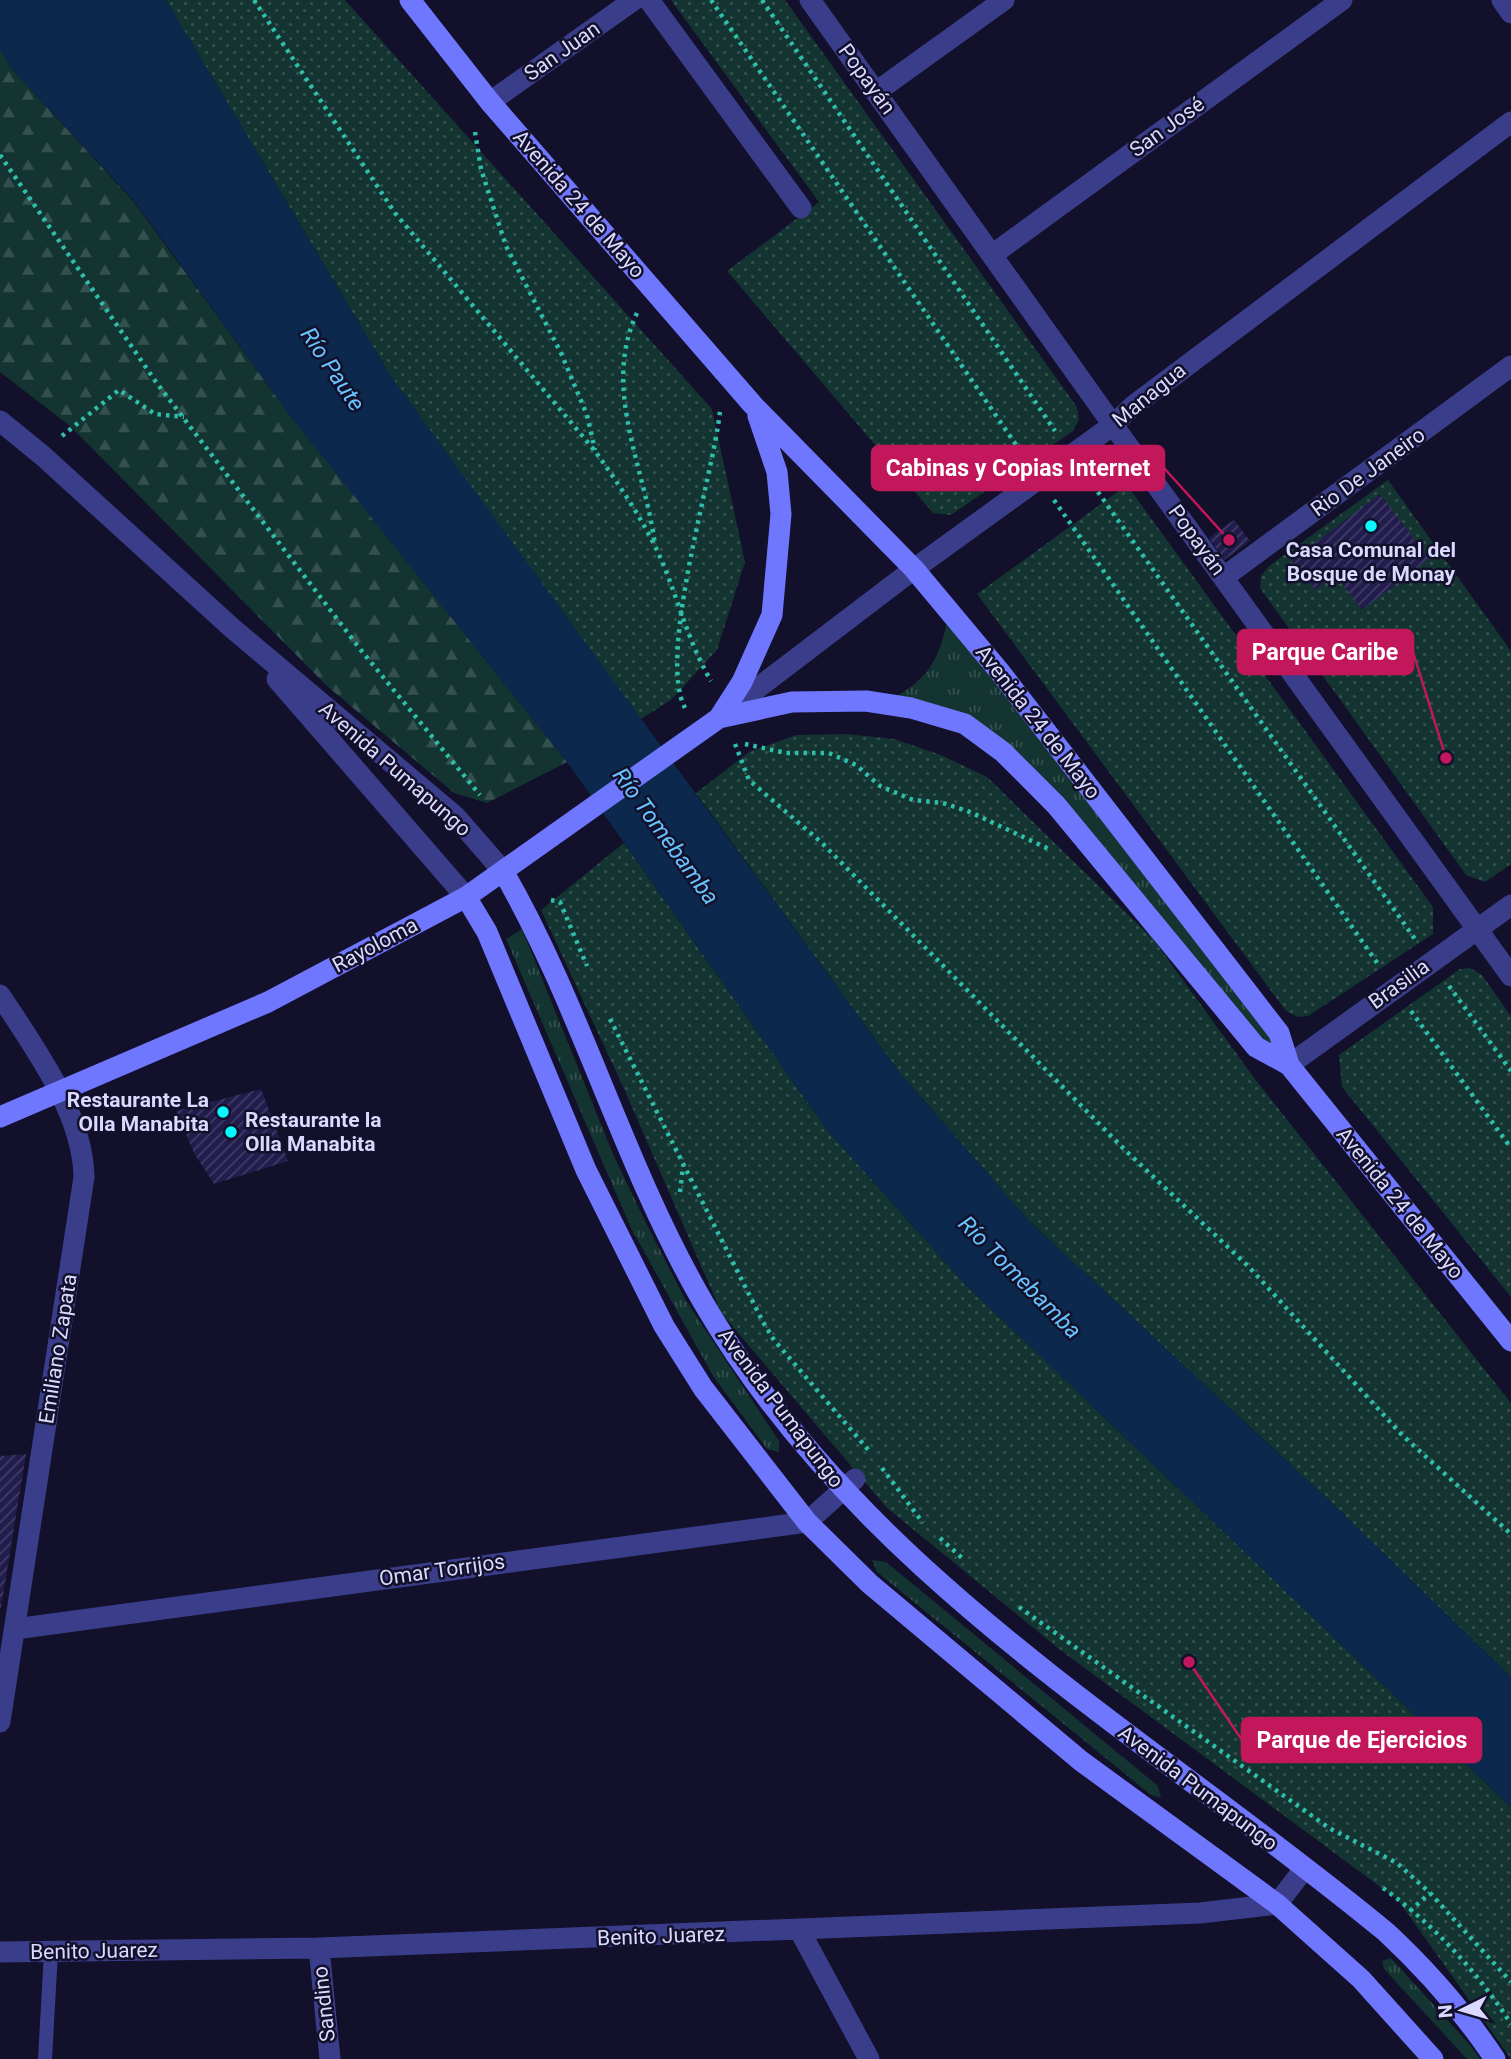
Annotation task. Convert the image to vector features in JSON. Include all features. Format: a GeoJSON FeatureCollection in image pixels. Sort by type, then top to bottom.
{"type":"FeatureCollection","features":[{"type":"Feature","properties":{"kind":"main road","name":"Avenida 24 de Mayo"},"geometry":{"type":"LineString","coordinates":[[410,0],[490,103],[724,372],[914,569],[1000,672],[1279,1033],[1289,1065],[1511,1341]]}},
{"type":"Feature","properties":{"kind":"main road","name":"Avenida 24 de Mayo"},"geometry":{"type":"LineString","coordinates":[[753,405],[768,439],[777,472],[781,514],[772,615]]}},
{"type":"Feature","properties":{"kind":"main road","name":"Rayoloma"},"geometry":{"type":"LineString","coordinates":[[719,718],[742,682],[772,615]]}},
{"type":"Feature","properties":{"kind":"main road","name":"Avenida 24 de Mayo"},"geometry":{"type":"LineString","coordinates":[[866,701],[911,708],[965,724],[1003,752],[1056,805],[1256,1047],[1289,1065]]}},
{"type":"Feature","properties":{"kind":"main road","name":"Rayoloma"},"geometry":{"type":"LineString","coordinates":[[0,1117],[59,1094],[268,1002],[466,897],[719,718],[792,702],[866,701]]}},
{"type":"Feature","properties":{"kind":"main road","name":"Avenida Pumapungo"},"geometry":{"type":"LineString","coordinates":[[503,871],[526,912],[627,1147],[703,1302],[764,1392],[848,1485],[960,1600],[1051,1676],[1377,1924],[1429,1972],[1471,2023],[1495,2059]]}},
{"type":"Feature","properties":{"kind":"main road","name":"Avenida Pumapungo"},"geometry":{"type":"LineString","coordinates":[[466,897],[488,932],[586,1170],[664,1326],[703,1388],[807,1521],[870,1584],[1081,1761],[1277,1904],[1361,1979],[1433,2059]]}},
{"type":"Feature","properties":{"kind":"street","name":"San Juan"},"geometry":{"type":"LineString","coordinates":[[490,103],[634,0]]}},
{"type":"Feature","properties":{"kind":"street"},"geometry":{"type":"LineString","coordinates":[[649,0],[801,208]]}},
{"type":"Feature","properties":{"kind":"street","name":"Popayán"},"geometry":{"type":"LineString","coordinates":[[810,0],[1112,425],[1511,976]]}},
{"type":"Feature","properties":{"kind":"street"},"geometry":{"type":"LineString","coordinates":[[876,92],[1004,0]]}},
{"type":"Feature","properties":{"kind":"street","name":"San José"},"geometry":{"type":"LineString","coordinates":[[992,255],[1342,0]]}},
{"type":"Feature","properties":{"kind":"street"},"geometry":{"type":"LineString","coordinates":[[1502,0],[1511,13]]}},
{"type":"Feature","properties":{"kind":"street","name":"Managua"},"geometry":{"type":"LineString","coordinates":[[719,718],[914,569],[1112,425],[1133,406],[1511,122]]}},
{"type":"Feature","properties":{"kind":"street","name":"Rio De Janeiro"},"geometry":{"type":"LineString","coordinates":[[1224,577],[1511,366]]}},
{"type":"Feature","properties":{"kind":"street","name":"Avenida Pumapungo"},"geometry":{"type":"LineString","coordinates":[[0,421],[43,456],[232,628],[455,816],[503,871]]}},
{"type":"Feature","properties":{"kind":"street","name":"Avenida Pumapungo"},"geometry":{"type":"LineString","coordinates":[[232,628],[466,897]]}},
{"type":"Feature","properties":{"kind":"street","name":"Brasilia"},"geometry":{"type":"LineString","coordinates":[[1289,1065],[1511,905]]}},
{"type":"Feature","properties":{"kind":"street","name":"Emiliano Zapata"},"geometry":{"type":"LineString","coordinates":[[0,995],[46,1067],[59,1094],[82,1146],[84,1177],[0,1722]]}},
{"type":"Feature","properties":{"kind":"street"},"geometry":{"type":"LineString","coordinates":[[807,1521],[848,1485]]}},
{"type":"Feature","properties":{"kind":"street","name":"Omar Torrijos"},"geometry":{"type":"LineString","coordinates":[[15,1629],[807,1521]]}},
{"type":"Feature","properties":{"kind":"street"},"geometry":{"type":"LineString","coordinates":[[1277,1904],[1304,1869]]}},
{"type":"Feature","properties":{"kind":"street","name":"Benito Juarez"},"geometry":{"type":"LineString","coordinates":[[0,1952],[319,1948],[800,1931],[1199,1913],[1277,1904]]}},
{"type":"Feature","properties":{"kind":"street"},"geometry":{"type":"LineString","coordinates":[[800,1931],[869,2059]]}},
{"type":"Feature","properties":{"kind":"street","name":"Sandino"},"geometry":{"type":"LineString","coordinates":[[319,1948],[330,2059]]}},
{"type":"Feature","properties":{"kind":"lane"},"geometry":{"type":"LineString","coordinates":[[45,2059],[51,1952]]}},
{"type":"Feature","properties":{"kind":"path"},"geometry":{"type":"LineString","coordinates":[[254,0],[395,213],[595,451],[620,486],[656,550],[691,647],[712,684],[719,718]]}},
{"type":"Feature","properties":{"kind":"path"},"geometry":{"type":"LineString","coordinates":[[711,0],[1394,988],[1511,1148]]}},
{"type":"Feature","properties":{"kind":"path"},"geometry":{"type":"LineString","coordinates":[[762,0],[1071,454],[1511,1070]]}},
{"type":"Feature","properties":{"kind":"path"},"geometry":{"type":"LineString","coordinates":[[473,120],[481,169],[506,246],[561,353],[587,415],[595,451]]}},
{"type":"Feature","properties":{"kind":"path"},"geometry":{"type":"LineString","coordinates":[[0,155],[156,382],[360,649],[486,803]]}},
{"type":"Feature","properties":{"kind":"path"},"geometry":{"type":"LineString","coordinates":[[650,285],[627,334],[621,379],[635,458],[651,506],[656,550]]}},
{"type":"Feature","properties":{"kind":"path"},"geometry":{"type":"LineString","coordinates":[[698,732],[679,695],[678,661],[696,535],[716,449],[724,372]]}},
{"type":"Feature","properties":{"kind":"path"},"geometry":{"type":"LineString","coordinates":[[43,456],[91,410],[119,390],[155,414],[185,417]]}},
{"type":"Feature","properties":{"kind":"path"},"geometry":{"type":"LineString","coordinates":[[1051,850],[970,812],[943,803],[913,800],[880,786],[856,765],[829,752],[786,753],[734,741],[749,780],[831,852],[1125,1150],[1249,1267],[1402,1435],[1511,1534]]}},
{"type":"Feature","properties":{"kind":"path"},"geometry":{"type":"LineString","coordinates":[[548,911],[542,899],[560,902],[592,977]]}},
{"type":"Feature","properties":{"kind":"path"},"geometry":{"type":"LineString","coordinates":[[607,1014],[774,1340],[860,1440],[924,1524]]}},
{"type":"Feature","properties":{"kind":"path"},"geometry":{"type":"LineString","coordinates":[[674,1183],[679,1196]]}},
{"type":"Feature","properties":{"kind":"path"},"geometry":{"type":"LineString","coordinates":[[933,1533],[971,1567]]}},
{"type":"Feature","properties":{"kind":"path"},"geometry":{"type":"LineString","coordinates":[[1009,1601],[1329,1828],[1397,1863],[1430,1893],[1511,1982]]}},
{"type":"Feature","properties":{"kind":"path"},"geometry":{"type":"LineString","coordinates":[[1010,1608],[1053,1641]]}},
{"type":"Feature","properties":{"kind":"path"},"geometry":{"type":"LineString","coordinates":[[1378,1885],[1412,1909],[1488,1987],[1511,2024]]}},
{"type":"Feature","properties":{"kind":"green space"},"geometry":{"type":"Polygon","coordinates":[[[166,0],[345,0],[712,409],[745,562],[717,650],[671,700],[639,720],[390,375],[166,0]]]}},
{"type":"Feature","properties":{"kind":"green space"},"geometry":{"type":"Polygon","coordinates":[[[671,0],[785,0],[1077,407],[1079,419],[1073,431],[951,515],[933,513],[727,271],[819,202],[671,0]]]}},
{"type":"Feature","properties":{"kind":"green space"},"geometry":{"type":"Polygon","coordinates":[[[0,50],[11,68],[134,202],[289,414],[567,762],[487,803],[454,793],[327,686],[70,426],[0,372],[0,50]]]}},
{"type":"Feature","properties":{"kind":"green space"},"geometry":{"type":"Polygon","coordinates":[[[1388,480],[1511,651],[1511,864],[1485,882],[1466,875],[1260,588],[1261,576],[1269,566],[1388,480]]]}},
{"type":"Feature","properties":{"kind":"green space"},"geometry":{"type":"Polygon","coordinates":[[[1127,485],[1433,907],[1433,934],[1308,1016],[1298,1017],[1286,1011],[977,594],[1127,485]]]}},
{"type":"Feature","properties":{"kind":"green space"},"geometry":{"type":"Polygon","coordinates":[[[947,620],[1275,1032],[1285,1059],[1257,1044],[1009,753],[896,696],[925,674],[937,655],[947,620]]]}},
{"type":"Feature","properties":{"kind":"green space"},"geometry":{"type":"Polygon","coordinates":[[[847,734],[894,739],[941,755],[987,777],[1153,939],[1255,1079],[1511,1403],[1511,1677],[1340,1511],[1029,1221],[899,1072],[696,793],[749,752],[796,735],[847,734]]]}},
{"type":"Feature","properties":{"kind":"green space"},"geometry":{"type":"Polygon","coordinates":[[[624,843],[827,1130],[965,1284],[1511,1807],[1511,2059],[1398,1900],[1059,1649],[886,1507],[722,1314],[625,1091],[541,910],[624,843]]]}},
{"type":"Feature","properties":{"kind":"green space"},"geometry":{"type":"Polygon","coordinates":[[[522,929],[613,1154],[645,1221],[685,1299],[779,1441],[779,1452],[767,1449],[713,1376],[631,1228],[506,939],[522,929]]]}},
{"type":"Feature","properties":{"kind":"green space"},"geometry":{"type":"Polygon","coordinates":[[[1470,968],[1482,975],[1511,1016],[1511,1297],[1342,1087],[1339,1055],[1460,969],[1470,968]]]}},
{"type":"Feature","properties":{"kind":"green space"},"geometry":{"type":"Polygon","coordinates":[[[872,1560],[886,1562],[919,1589],[1158,1786],[1161,1798],[1151,1795],[877,1572],[872,1560]]]}},
{"type":"Feature","properties":{"kind":"green space"},"geometry":{"type":"Polygon","coordinates":[[[1391,1958],[1480,2059],[1467,2059],[1384,1969],[1382,1961],[1391,1958]]]}},
{"type":"Feature","properties":{"kind":"water"},"geometry":{"type":"Polygon","coordinates":[[[0,0],[166,0],[390,375],[899,1072],[1029,1221],[1340,1511],[1511,1677],[1511,1807],[965,1284],[827,1130],[567,762],[289,414],[135,202],[11,68],[0,50],[0,0]]]}},
{"type":"Feature","properties":{"kind":"building","name":"Casa Comunal del Bosque de Monay"},"geometry":{"type":"Polygon","coordinates":[[[1380,494],[1429,559],[1362,610],[1335,574],[1315,590],[1292,560],[1380,494]]]}},
{"type":"Feature","properties":{"kind":"building"},"geometry":{"type":"Polygon","coordinates":[[[1234,520],[1250,541],[1224,560],[1209,538],[1234,520]]]}},
{"type":"Feature","properties":{"kind":"building","name":"Restaurante la Olla Manabita"},"geometry":{"type":"Polygon","coordinates":[[[261,1089],[288,1161],[214,1184],[194,1153],[176,1111],[261,1089]]]}},
{"type":"Feature","properties":{"kind":"building"},"geometry":{"type":"Polygon","coordinates":[[[26,1454],[1,1608],[0,1608],[0,1456],[26,1454]]]}},
{"type":"Feature","properties":{"kind":"place","name":"Casa Comunal del Bosque de Monay"},"geometry":{"type":"Point","coordinates":[1371,526]}},
{"type":"Feature","properties":{"kind":"place","name":"Cabinas y Copias Internet"},"geometry":{"type":"Point","coordinates":[1229,540]}},
{"type":"Feature","properties":{"kind":"place","name":"Parque Caribe"},"geometry":{"type":"Point","coordinates":[1446,758]}},
{"type":"Feature","properties":{"kind":"place","name":"Restaurante La Olla Manabita"},"geometry":{"type":"Point","coordinates":[223,1112]}},
{"type":"Feature","properties":{"kind":"place","name":"Restaurante la Olla Manabita"},"geometry":{"type":"Point","coordinates":[231,1132]}},
{"type":"Feature","properties":{"kind":"place","name":"Parque de Ejercicios"},"geometry":{"type":"Point","coordinates":[1189,1662]}},
{"type":"Feature","properties":{"kind":"water label","name":"Río Paute"},"geometry":{"type":"Point","coordinates":[333,369]}},
{"type":"Feature","properties":{"kind":"water label","name":"Río Tomebamba"},"geometry":{"type":"Point","coordinates":[666,836]}},
{"type":"Feature","properties":{"kind":"water label","name":"Río Tomebamba"},"geometry":{"type":"Point","coordinates":[1020,1277]}}]}
